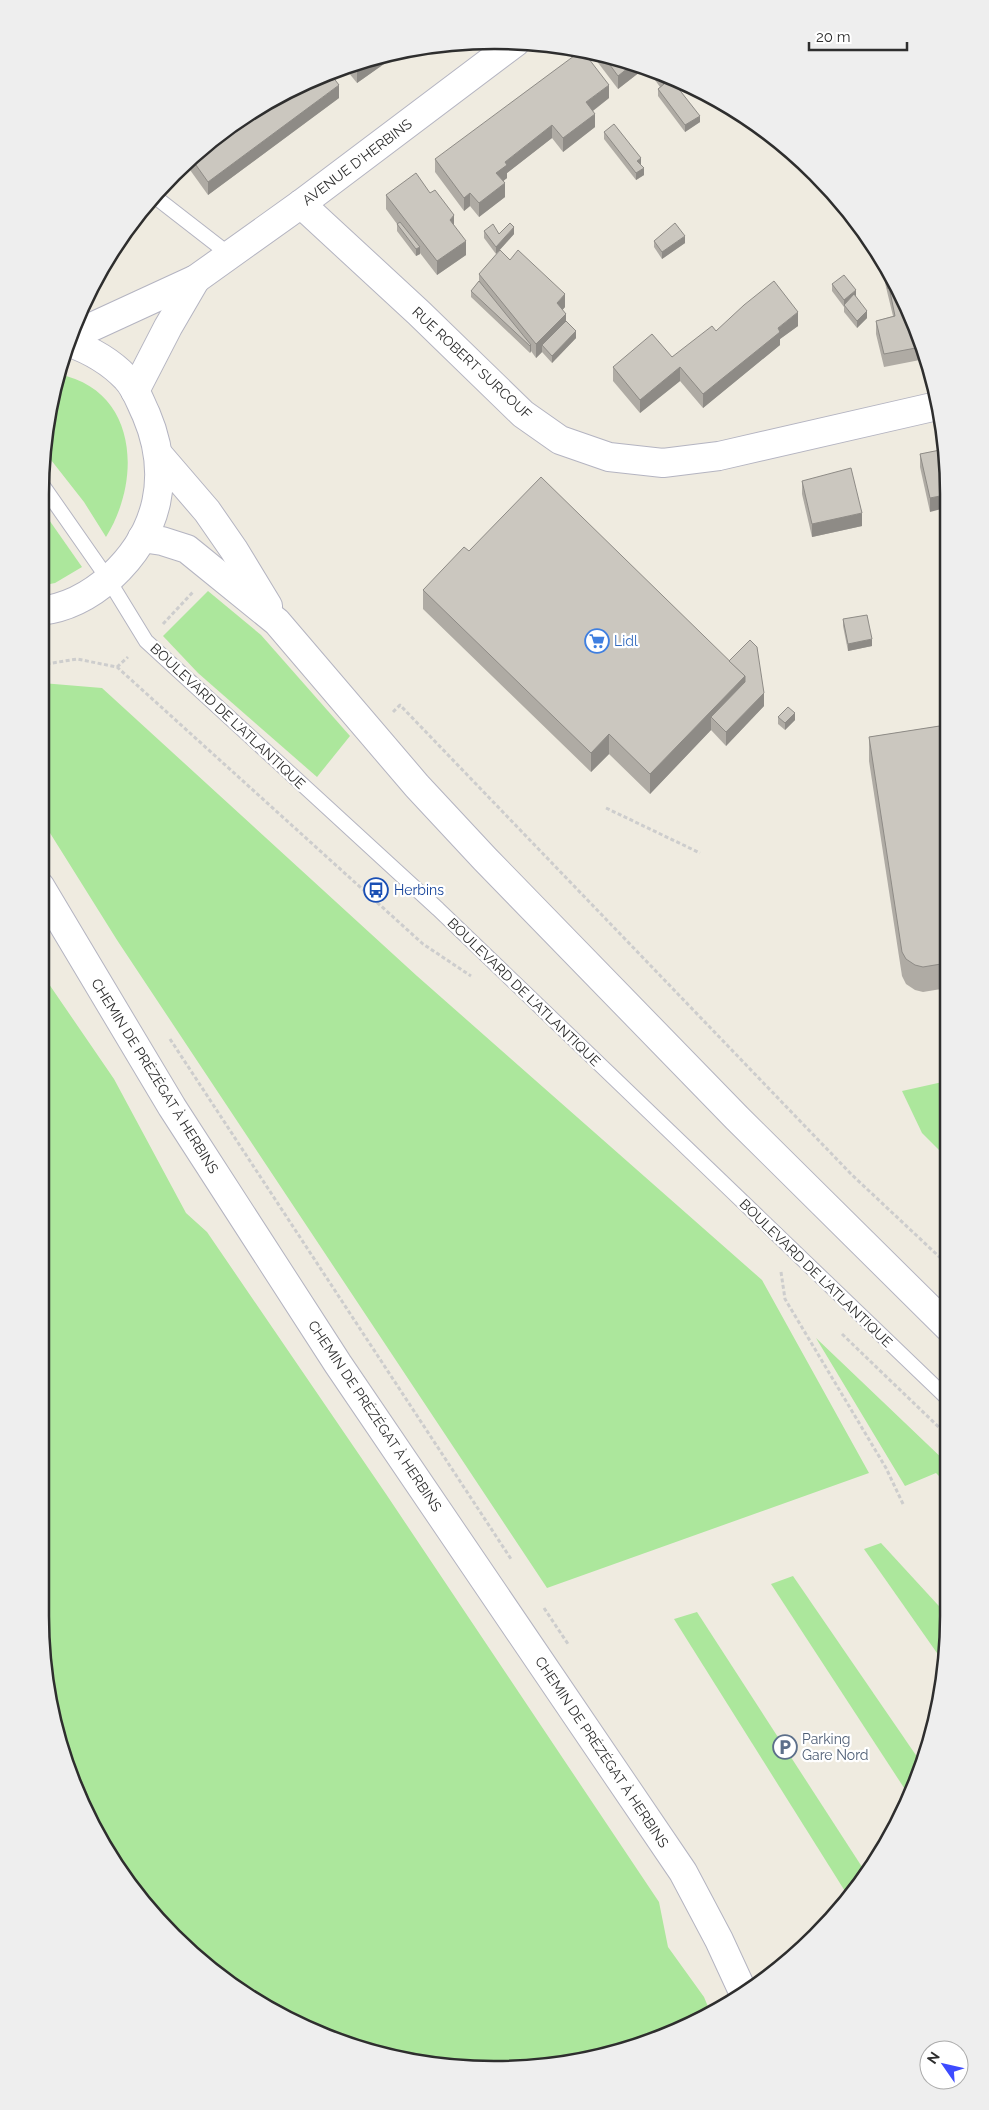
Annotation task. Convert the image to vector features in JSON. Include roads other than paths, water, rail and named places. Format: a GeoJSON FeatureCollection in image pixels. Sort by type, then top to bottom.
{"type":"FeatureCollection","features":[{"type":"Feature","properties":{"kind":"street","name":"AVENUE D'HERBINS"},"geometry":{"type":"LineString","coordinates":[[80,332],[196,279],[301,204],[506,49]]}},
{"type":"Feature","properties":{"kind":"street","name":"RUE ROBERT SURCOUF"},"geometry":{"type":"LineString","coordinates":[[301,204],[419,313],[523,414],[560,440],[609,457],[663,462],[711,457],[932,407]]}},
{"type":"Feature","properties":{"kind":"street","name":"AVENUE D'HERBINS"},"geometry":{"type":"LineString","coordinates":[[136,391],[168,326],[196,279]]}},
{"type":"Feature","properties":{"kind":"street"},"geometry":{"type":"LineString","coordinates":[[49,610],[67,605],[89,594],[108,580],[133,554],[152,518],[158,497],[160,478],[158,454],[153,431],[136,391],[127,378],[107,362],[89,350],[75,345]]}},
{"type":"Feature","properties":{"kind":"street"},"geometry":{"type":"LineString","coordinates":[[158,454],[207,511],[234,550],[277,622],[417,786],[485,859],[737,1118],[940,1319]]}},
{"type":"Feature","properties":{"kind":"street"},"geometry":{"type":"LineString","coordinates":[[142,538],[162,541],[187,549],[277,622]]}},
{"type":"Feature","properties":{"kind":"street","name":"CHEMIN DE PRÉZÉGAT À HERBINS"},"geometry":{"type":"LineString","coordinates":[[49,901],[194,1140],[344,1372],[683,1872],[719,1940],[741,1987]]}},
{"type":"Feature","properties":{"kind":"lane"},"geometry":{"type":"LineString","coordinates":[[160,200],[230,255]]}},
{"type":"Feature","properties":{"kind":"lane","name":"BOULEVARD DE L'ATLANTIQUE"},"geometry":{"type":"LineString","coordinates":[[49,495],[108,580],[146,641],[438,909],[940,1391]]}},
{"type":"Feature","properties":{"kind":"place","name":"Lidl"},"geometry":{"type":"Point","coordinates":[597,641]}},
{"type":"Feature","properties":{"kind":"place","name":"Herbins"},"geometry":{"type":"Point","coordinates":[376,890]}},
{"type":"Feature","properties":{"kind":"place","name":"Parking Gare Nord"},"geometry":{"type":"Point","coordinates":[785,1747]}}]}
